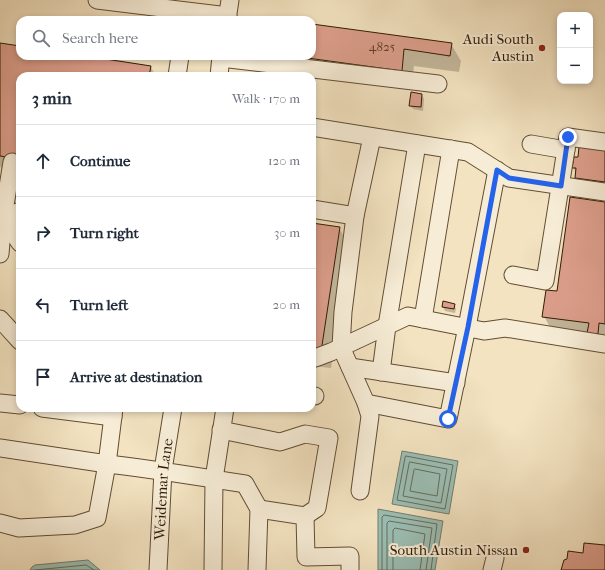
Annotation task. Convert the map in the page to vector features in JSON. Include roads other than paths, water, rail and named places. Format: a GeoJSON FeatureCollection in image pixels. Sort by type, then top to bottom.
{"type":"FeatureCollection","features":[{"type":"Feature","properties":{"kind":"street"},"geometry":{"type":"LineString","coordinates":[[97,0],[186,16],[228,12]]}},
{"type":"Feature","properties":{"kind":"street"},"geometry":{"type":"LineString","coordinates":[[178,72],[179,60]]}},
{"type":"Feature","properties":{"kind":"street"},"geometry":{"type":"LineString","coordinates":[[219,72],[221,60]]}},
{"type":"Feature","properties":{"kind":"street"},"geometry":{"type":"LineString","coordinates":[[245,60],[438,84]]}},
{"type":"Feature","properties":{"kind":"street"},"geometry":{"type":"LineString","coordinates":[[316,128],[468,152],[509,178],[605,192]]}},
{"type":"Feature","properties":{"kind":"street"},"geometry":{"type":"LineString","coordinates":[[360,490],[370,416],[366,403],[341,347],[343,312],[355,216],[372,137]]}},
{"type":"Feature","properties":{"kind":"street"},"geometry":{"type":"LineString","coordinates":[[513,275],[545,281],[568,137],[605,142]]}},
{"type":"Feature","properties":{"kind":"street"},"geometry":{"type":"LineString","coordinates":[[381,372],[387,326],[417,144]]}},
{"type":"Feature","properties":{"kind":"street"},"geometry":{"type":"LineString","coordinates":[[531,144],[566,150]]}},
{"type":"Feature","properties":{"kind":"street"},"geometry":{"type":"LineString","coordinates":[[423,319],[451,150]]}},
{"type":"Feature","properties":{"kind":"street"},"geometry":{"type":"LineString","coordinates":[[0,254],[8,217],[12,162]]}},
{"type":"Feature","properties":{"kind":"street"},"geometry":{"type":"LineString","coordinates":[[366,403],[448,419],[468,327],[497,170]]}},
{"type":"Feature","properties":{"kind":"street"},"geometry":{"type":"LineString","coordinates":[[8,217],[16,209]]}},
{"type":"Feature","properties":{"kind":"street"},"geometry":{"type":"LineString","coordinates":[[316,210],[355,216]]}},
{"type":"Feature","properties":{"kind":"street"},"geometry":{"type":"LineString","coordinates":[[8,217],[16,228]]}},
{"type":"Feature","properties":{"kind":"street"},"geometry":{"type":"LineString","coordinates":[[8,217],[16,234]]}},
{"type":"Feature","properties":{"kind":"street"},"geometry":{"type":"LineString","coordinates":[[316,358],[408,316],[484,331],[505,328],[605,344]]}},
{"type":"Feature","properties":{"kind":"street"},"geometry":{"type":"LineString","coordinates":[[0,319],[16,337]]}},
{"type":"Feature","properties":{"kind":"street"},"geometry":{"type":"LineString","coordinates":[[350,367],[456,383]]}},
{"type":"Feature","properties":{"kind":"street"},"geometry":{"type":"LineString","coordinates":[[0,403],[16,405]]}},
{"type":"Feature","properties":{"kind":"street"},"geometry":{"type":"LineString","coordinates":[[0,523],[19,528],[75,526],[98,518],[108,464],[113,412]]}},
{"type":"Feature","properties":{"kind":"street","name":"Weidemar Lane"},"geometry":{"type":"LineString","coordinates":[[158,570],[163,470],[172,412]]}},
{"type":"Feature","properties":{"kind":"street"},"geometry":{"type":"LineString","coordinates":[[213,570],[214,479],[224,412]]}},
{"type":"Feature","properties":{"kind":"street"},"geometry":{"type":"LineString","coordinates":[[222,430],[280,442],[305,434],[330,438],[317,508],[306,516],[259,509]]}},
{"type":"Feature","properties":{"kind":"street"},"geometry":{"type":"LineString","coordinates":[[0,448],[108,464],[163,470],[182,475],[245,484],[259,509],[257,570]]}},
{"type":"Feature","properties":{"kind":"street"},"geometry":{"type":"LineString","coordinates":[[306,516],[306,563],[350,556],[350,570]]}},
{"type":"Feature","properties":{"kind":"water"},"geometry":{"type":"Polygon","coordinates":[[[402,451],[458,461],[449,514],[392,504],[402,451]]]}},
{"type":"Feature","properties":{"kind":"water"},"geometry":{"type":"Polygon","coordinates":[[[378,509],[443,521],[435,570],[378,570],[378,509]]]}},
{"type":"Feature","properties":{"kind":"water"},"geometry":{"type":"Polygon","coordinates":[[[88,560],[100,570],[30,570],[35,565],[88,560]]]}},
{"type":"Feature","properties":{"kind":"place","name":"Audi South Austin"},"geometry":{"type":"Point","coordinates":[542,48]}},
{"type":"Feature","properties":{"kind":"place","name":"South Austin Nissan"},"geometry":{"type":"Point","coordinates":[526,550]}}]}
